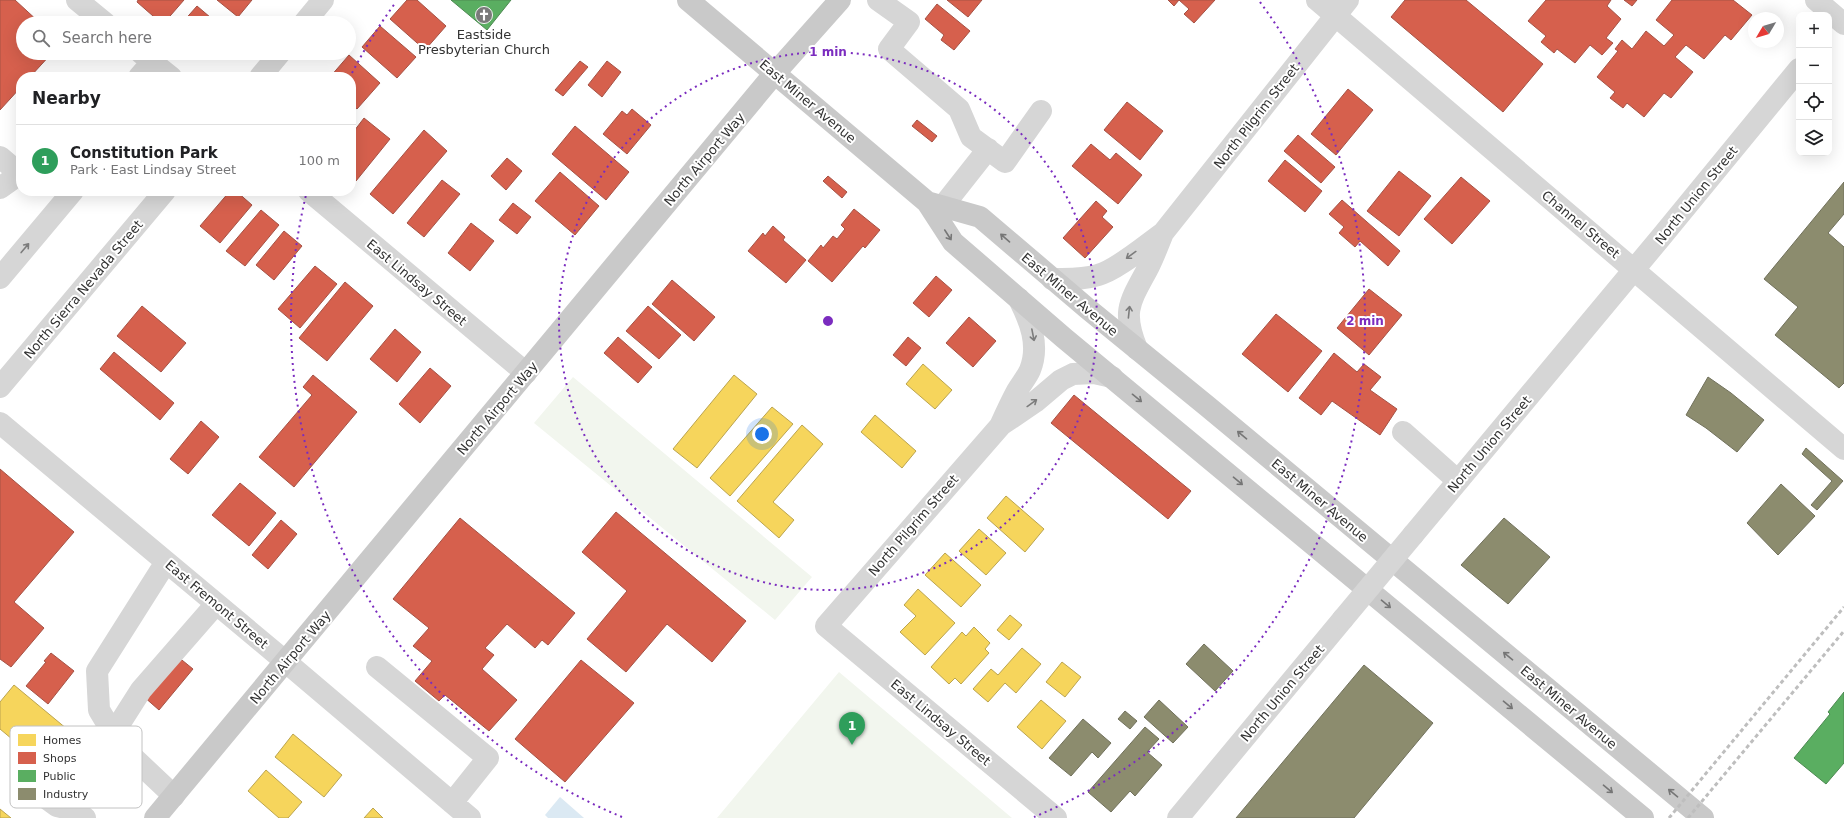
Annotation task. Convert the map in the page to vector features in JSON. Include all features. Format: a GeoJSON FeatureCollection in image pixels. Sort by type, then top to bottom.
{"type":"FeatureCollection","features":[{"type":"Feature","properties":{"kind":"main road","name":"East Miner Avenue"},"geometry":{"type":"LineString","coordinates":[[688,0],[935,204],[980,217],[1052,279],[1703,818]]}},
{"type":"Feature","properties":{"kind":"main road","name":"North Airport Way"},"geometry":{"type":"LineString","coordinates":[[155,818],[775,73],[840,0]]}},
{"type":"Feature","properties":{"kind":"main road","name":"East Miner Avenue"},"geometry":{"type":"LineString","coordinates":[[935,204],[953,242],[1112,377],[1643,818]]}},
{"type":"Feature","properties":{"kind":"street"},"geometry":{"type":"LineString","coordinates":[[77,0],[96,16]]}},
{"type":"Feature","properties":{"kind":"street"},"geometry":{"type":"LineString","coordinates":[[310,16],[323,0]]}},
{"type":"Feature","properties":{"kind":"street"},"geometry":{"type":"LineString","coordinates":[[878,0],[909,22],[888,49],[959,109],[971,137],[1005,162],[1041,111]]}},
{"type":"Feature","properties":{"kind":"street","name":"Channel Street"},"geometry":{"type":"LineString","coordinates":[[1317,0],[1342,8],[1635,270],[1844,449]]}},
{"type":"Feature","properties":{"kind":"street"},"geometry":{"type":"LineString","coordinates":[[1816,0],[1839,23]]}},
{"type":"Feature","properties":{"kind":"street","name":"North Pilgrim Street"},"geometry":{"type":"LineString","coordinates":[[1137,349],[1129,330],[1128,311],[1133,293],[1148,269],[1164,233],[1342,8]]}},
{"type":"Feature","properties":{"kind":"street"},"geometry":{"type":"LineString","coordinates":[[264,72],[274,60]]}},
{"type":"Feature","properties":{"kind":"street"},"geometry":{"type":"LineString","coordinates":[[144,64],[160,72]]}},
{"type":"Feature","properties":{"kind":"street","name":"North Union Street"},"geometry":{"type":"LineString","coordinates":[[1178,818],[1635,270],[1796,73]]}},
{"type":"Feature","properties":{"kind":"street"},"geometry":{"type":"LineString","coordinates":[[935,204],[988,150]]}},
{"type":"Feature","properties":{"kind":"street"},"geometry":{"type":"LineString","coordinates":[[0,157],[16,169]]}},
{"type":"Feature","properties":{"kind":"street"},"geometry":{"type":"LineString","coordinates":[[0,188],[16,177]]}},
{"type":"Feature","properties":{"kind":"street"},"geometry":{"type":"LineString","coordinates":[[0,278],[69,196]]}},
{"type":"Feature","properties":{"kind":"street","name":"North Sierra Nevada Street"},"geometry":{"type":"LineString","coordinates":[[0,387],[161,196]]}},
{"type":"Feature","properties":{"kind":"street","name":"East Lindsay Street"},"geometry":{"type":"LineString","coordinates":[[315,196],[526,373]]}},
{"type":"Feature","properties":{"kind":"street","name":"North Pilgrim Street"},"geometry":{"type":"LineString","coordinates":[[1052,279],[1077,280],[1100,275],[1117,266],[1164,233]]}},
{"type":"Feature","properties":{"kind":"street","name":"North Pilgrim Street"},"geometry":{"type":"LineString","coordinates":[[826,626],[1000,425],[1018,390],[1030,371],[1034,356],[1034,342],[1030,320],[1019,299]]}},
{"type":"Feature","properties":{"kind":"street","name":"North Pilgrim Street"},"geometry":{"type":"LineString","coordinates":[[1000,425],[1035,402],[1061,380],[1073,374],[1094,373],[1112,377]]}},
{"type":"Feature","properties":{"kind":"street","name":"East Fremont Street"},"geometry":{"type":"LineString","coordinates":[[0,423],[470,818]]}},
{"type":"Feature","properties":{"kind":"street"},"geometry":{"type":"LineString","coordinates":[[1403,432],[1458,481]]}},
{"type":"Feature","properties":{"kind":"street"},"geometry":{"type":"LineString","coordinates":[[108,726],[99,710],[97,672],[166,562]]}},
{"type":"Feature","properties":{"kind":"street"},"geometry":{"type":"LineString","coordinates":[[118,726],[141,690],[216,604]]}},
{"type":"Feature","properties":{"kind":"street","name":"East Lindsay Street"},"geometry":{"type":"LineString","coordinates":[[826,626],[1056,818]]}},
{"type":"Feature","properties":{"kind":"street"},"geometry":{"type":"LineString","coordinates":[[378,667],[488,758],[452,803]]}},
{"type":"Feature","properties":{"kind":"street"},"geometry":{"type":"LineString","coordinates":[[142,766],[174,796]]}},
{"type":"Feature","properties":{"kind":"street"},"geometry":{"type":"LineString","coordinates":[[64,808],[77,812],[85,818]]}},
{"type":"Feature","properties":{"kind":"shaded area"},"geometry":{"type":"Polygon","coordinates":[[[573,377],[812,577],[775,620],[534,423],[573,377]]]}},
{"type":"Feature","properties":{"kind":"shaded area"},"geometry":{"type":"Polygon","coordinates":[[[839,672],[1012,818],[717,818],[839,672]]]}},
{"type":"Feature","properties":{"kind":"shaded area"},"geometry":{"type":"Polygon","coordinates":[[[560,797],[584,818],[548,818],[545,815],[560,797]]]}},
{"type":"Feature","properties":{"kind":"building: Homes"},"geometry":{"type":"Polygon","coordinates":[[[923,364],[952,390],[935,409],[906,384],[923,364]]]}},
{"type":"Feature","properties":{"kind":"building: Homes"},"geometry":{"type":"Polygon","coordinates":[[[734,375],[757,394],[697,468],[673,449],[734,375]]]}},
{"type":"Feature","properties":{"kind":"building: Homes"},"geometry":{"type":"Polygon","coordinates":[[[772,407],[793,424],[730,496],[710,478],[772,407]]]}},
{"type":"Feature","properties":{"kind":"building: Homes"},"geometry":{"type":"Polygon","coordinates":[[[875,415],[916,451],[902,468],[861,432],[875,415]]]}},
{"type":"Feature","properties":{"kind":"building: Homes"},"geometry":{"type":"Polygon","coordinates":[[[802,425],[823,444],[773,502],[794,520],[779,538],[737,501],[802,425]]]}},
{"type":"Feature","properties":{"kind":"building: Homes"},"geometry":{"type":"Polygon","coordinates":[[[1006,496],[1044,529],[1025,552],[987,518],[1006,496]]]}},
{"type":"Feature","properties":{"kind":"building: Homes"},"geometry":{"type":"Polygon","coordinates":[[[979,529],[1006,553],[986,575],[959,551],[979,529]]]}},
{"type":"Feature","properties":{"kind":"building: Homes"},"geometry":{"type":"Polygon","coordinates":[[[945,553],[981,585],[961,607],[925,575],[945,553]]]}},
{"type":"Feature","properties":{"kind":"building: Homes"},"geometry":{"type":"Polygon","coordinates":[[[918,589],[955,623],[925,655],[900,632],[916,616],[904,605],[918,589]]]}},
{"type":"Feature","properties":{"kind":"building: Homes"},"geometry":{"type":"Polygon","coordinates":[[[1010,615],[1022,625],[1009,640],[997,630],[1010,615]]]}},
{"type":"Feature","properties":{"kind":"building: Homes"},"geometry":{"type":"Polygon","coordinates":[[[974,627],[990,643],[985,649],[989,653],[961,684],[955,678],[949,684],[931,667],[962,632],[966,636],[974,627]]]}},
{"type":"Feature","properties":{"kind":"building: Homes"},"geometry":{"type":"Polygon","coordinates":[[[1022,648],[1041,664],[1016,693],[1005,683],[988,702],[973,689],[991,669],[998,675],[1022,648]]]}},
{"type":"Feature","properties":{"kind":"building: Homes"},"geometry":{"type":"Polygon","coordinates":[[[1062,662],[1081,677],[1065,697],[1046,682],[1062,662]]]}},
{"type":"Feature","properties":{"kind":"building: Homes"},"geometry":{"type":"Polygon","coordinates":[[[14,685],[63,726],[10,726],[10,737],[0,729],[0,702],[14,685]]]}},
{"type":"Feature","properties":{"kind":"building: Homes"},"geometry":{"type":"Polygon","coordinates":[[[1041,700],[1066,721],[1042,749],[1017,727],[1041,700]]]}},
{"type":"Feature","properties":{"kind":"building: Homes"},"geometry":{"type":"Polygon","coordinates":[[[293,734],[342,775],[324,797],[275,757],[293,734]]]}},
{"type":"Feature","properties":{"kind":"building: Homes"},"geometry":{"type":"Polygon","coordinates":[[[266,770],[302,802],[288,818],[279,818],[248,791],[266,770]]]}},
{"type":"Feature","properties":{"kind":"building: Homes"},"geometry":{"type":"Polygon","coordinates":[[[373,808],[383,818],[364,818],[373,808]]]}},
{"type":"Feature","properties":{"kind":"building: Homes"},"geometry":{"type":"Polygon","coordinates":[[[0,809],[11,818],[0,818],[0,809]]]}},
{"type":"Feature","properties":{"kind":"building: Shops"},"geometry":{"type":"Polygon","coordinates":[[[0,0],[15,0],[32,16],[16,16],[16,60],[46,60],[35,72],[16,72],[16,92],[0,110],[0,0]]]}},
{"type":"Feature","properties":{"kind":"building: Shops"},"geometry":{"type":"Polygon","coordinates":[[[138,0],[184,0],[170,16],[153,16],[137,2],[138,0]]]}},
{"type":"Feature","properties":{"kind":"building: Shops"},"geometry":{"type":"Polygon","coordinates":[[[217,0],[252,0],[239,16],[237,16],[217,0]]]}},
{"type":"Feature","properties":{"kind":"building: Shops"},"geometry":{"type":"Polygon","coordinates":[[[407,0],[417,0],[446,26],[425,50],[390,19],[407,0]]]}},
{"type":"Feature","properties":{"kind":"building: Shops"},"geometry":{"type":"Polygon","coordinates":[[[947,0],[982,0],[968,17],[947,0]]]}},
{"type":"Feature","properties":{"kind":"building: Shops"},"geometry":{"type":"Polygon","coordinates":[[[1168,0],[1179,0],[1174,6],[1168,0]]]}},
{"type":"Feature","properties":{"kind":"building: Shops"},"geometry":{"type":"Polygon","coordinates":[[[1179,0],[1215,0],[1194,23],[1184,14],[1189,9],[1179,0]]]}},
{"type":"Feature","properties":{"kind":"building: Shops"},"geometry":{"type":"Polygon","coordinates":[[[1405,0],[1466,0],[1543,64],[1503,112],[1391,17],[1405,0]]]}},
{"type":"Feature","properties":{"kind":"building: Shops"},"geometry":{"type":"Polygon","coordinates":[[[1546,0],[1611,0],[1607,6],[1621,19],[1606,38],[1613,43],[1602,55],[1590,45],[1575,63],[1557,49],[1554,53],[1541,42],[1546,36],[1528,21],[1546,0]]]}},
{"type":"Feature","properties":{"kind":"building: Shops"},"geometry":{"type":"Polygon","coordinates":[[[1624,0],[1637,0],[1632,6],[1624,0]]]}},
{"type":"Feature","properties":{"kind":"building: Shops"},"geometry":{"type":"Polygon","coordinates":[[[1672,0],[1733,0],[1748,12],[1748,20],[1731,40],[1725,35],[1704,59],[1686,45],[1675,57],[1693,72],[1671,98],[1664,93],[1644,117],[1627,103],[1623,108],[1610,98],[1615,92],[1597,77],[1618,51],[1615,49],[1622,40],[1632,49],[1646,31],[1664,46],[1674,35],[1656,20],[1672,0]]]}},
{"type":"Feature","properties":{"kind":"building: Shops"},"geometry":{"type":"Polygon","coordinates":[[[937,4],[970,31],[954,50],[941,40],[944,35],[925,19],[937,4]]]}},
{"type":"Feature","properties":{"kind":"building: Shops"},"geometry":{"type":"Polygon","coordinates":[[[197,6],[209,16],[188,16],[197,6]]]}},
{"type":"Feature","properties":{"kind":"building: Shops"},"geometry":{"type":"Polygon","coordinates":[[[380,26],[416,57],[397,78],[362,47],[380,26]]]}},
{"type":"Feature","properties":{"kind":"building: Shops"},"geometry":{"type":"Polygon","coordinates":[[[345,60],[355,60],[380,83],[357,109],[356,72],[334,72],[345,60]]]}},
{"type":"Feature","properties":{"kind":"building: Shops"},"geometry":{"type":"Polygon","coordinates":[[[580,61],[588,67],[563,96],[555,90],[580,61]]]}},
{"type":"Feature","properties":{"kind":"building: Shops"},"geometry":{"type":"Polygon","coordinates":[[[607,61],[621,72],[602,97],[588,85],[607,61]]]}},
{"type":"Feature","properties":{"kind":"building: Shops"},"geometry":{"type":"Polygon","coordinates":[[[1348,89],[1373,110],[1336,155],[1311,134],[1348,89]]]}},
{"type":"Feature","properties":{"kind":"building: Shops"},"geometry":{"type":"Polygon","coordinates":[[[1127,102],[1163,131],[1140,160],[1104,130],[1127,102]]]}},
{"type":"Feature","properties":{"kind":"building: Shops"},"geometry":{"type":"Polygon","coordinates":[[[632,109],[651,125],[627,154],[603,134],[622,111],[627,115],[632,109]]]}},
{"type":"Feature","properties":{"kind":"building: Shops"},"geometry":{"type":"Polygon","coordinates":[[[364,118],[390,139],[356,181],[356,128],[364,118]]]}},
{"type":"Feature","properties":{"kind":"building: Shops"},"geometry":{"type":"Polygon","coordinates":[[[917,120],[937,136],[932,142],[912,126],[917,120]]]}},
{"type":"Feature","properties":{"kind":"building: Shops"},"geometry":{"type":"Polygon","coordinates":[[[575,126],[629,172],[606,200],[552,154],[575,126]]]}},
{"type":"Feature","properties":{"kind":"building: Shops"},"geometry":{"type":"Polygon","coordinates":[[[424,130],[447,151],[393,214],[370,194],[424,130]]]}},
{"type":"Feature","properties":{"kind":"building: Shops"},"geometry":{"type":"Polygon","coordinates":[[[1298,135],[1335,167],[1321,183],[1284,151],[1298,135]]]}},
{"type":"Feature","properties":{"kind":"building: Shops"},"geometry":{"type":"Polygon","coordinates":[[[1091,144],[1110,160],[1116,153],[1142,175],[1118,204],[1072,166],[1091,144]]]}},
{"type":"Feature","properties":{"kind":"building: Shops"},"geometry":{"type":"Polygon","coordinates":[[[507,158],[522,171],[506,190],[491,176],[507,158]]]}},
{"type":"Feature","properties":{"kind":"building: Shops"},"geometry":{"type":"Polygon","coordinates":[[[1285,160],[1322,191],[1305,212],[1268,181],[1285,160]]]}},
{"type":"Feature","properties":{"kind":"building: Shops"},"geometry":{"type":"Polygon","coordinates":[[[1399,171],[1431,196],[1399,236],[1367,211],[1399,171]]]}},
{"type":"Feature","properties":{"kind":"building: Shops"},"geometry":{"type":"Polygon","coordinates":[[[560,172],[599,206],[575,235],[535,201],[560,172]]]}},
{"type":"Feature","properties":{"kind":"building: Shops"},"geometry":{"type":"Polygon","coordinates":[[[828,176],[847,192],[842,198],[823,181],[828,176]]]}},
{"type":"Feature","properties":{"kind":"building: Shops"},"geometry":{"type":"Polygon","coordinates":[[[1461,177],[1490,201],[1452,244],[1424,219],[1461,177]]]}},
{"type":"Feature","properties":{"kind":"building: Shops"},"geometry":{"type":"Polygon","coordinates":[[[442,180],[460,194],[424,237],[407,223],[442,180]]]}},
{"type":"Feature","properties":{"kind":"building: Shops"},"geometry":{"type":"Polygon","coordinates":[[[226,196],[242,196],[252,205],[220,243],[200,226],[226,196]]]}},
{"type":"Feature","properties":{"kind":"building: Shops"},"geometry":{"type":"Polygon","coordinates":[[[1342,200],[1400,251],[1388,266],[1360,241],[1355,247],[1339,233],[1344,227],[1329,214],[1342,200]]]}},
{"type":"Feature","properties":{"kind":"building: Shops"},"geometry":{"type":"Polygon","coordinates":[[[1096,201],[1107,211],[1102,217],[1113,227],[1085,258],[1063,238],[1096,201]]]}},
{"type":"Feature","properties":{"kind":"building: Shops"},"geometry":{"type":"Polygon","coordinates":[[[513,203],[531,217],[517,234],[499,220],[513,203]]]}},
{"type":"Feature","properties":{"kind":"building: Shops"},"geometry":{"type":"Polygon","coordinates":[[[854,209],[880,230],[865,248],[863,246],[832,282],[808,261],[821,245],[823,248],[833,236],[837,239],[845,229],[841,225],[854,209]]]}},
{"type":"Feature","properties":{"kind":"building: Shops"},"geometry":{"type":"Polygon","coordinates":[[[261,210],[279,225],[245,266],[226,251],[261,210]]]}},
{"type":"Feature","properties":{"kind":"building: Shops"},"geometry":{"type":"Polygon","coordinates":[[[471,223],[494,241],[470,271],[448,253],[471,223]]]}},
{"type":"Feature","properties":{"kind":"building: Shops"},"geometry":{"type":"Polygon","coordinates":[[[773,226],[785,237],[783,240],[806,260],[786,283],[748,251],[763,233],[765,236],[773,226]]]}},
{"type":"Feature","properties":{"kind":"building: Shops"},"geometry":{"type":"Polygon","coordinates":[[[284,231],[302,246],[274,280],[256,265],[284,231]]]}},
{"type":"Feature","properties":{"kind":"building: Shops"},"geometry":{"type":"Polygon","coordinates":[[[315,266],[337,284],[300,328],[278,309],[315,266]]]}},
{"type":"Feature","properties":{"kind":"building: Shops"},"geometry":{"type":"Polygon","coordinates":[[[936,276],[952,290],[929,317],[913,303],[936,276]]]}},
{"type":"Feature","properties":{"kind":"building: Shops"},"geometry":{"type":"Polygon","coordinates":[[[672,280],[715,317],[694,341],[652,304],[672,280]]]}},
{"type":"Feature","properties":{"kind":"building: Shops"},"geometry":{"type":"Polygon","coordinates":[[[345,282],[373,306],[327,361],[299,338],[345,282]]]}},
{"type":"Feature","properties":{"kind":"building: Shops"},"geometry":{"type":"Polygon","coordinates":[[[1369,289],[1402,315],[1369,355],[1337,328],[1369,289]]]}},
{"type":"Feature","properties":{"kind":"building: Shops"},"geometry":{"type":"Polygon","coordinates":[[[142,306],[186,343],[161,372],[117,336],[142,306]]]}},
{"type":"Feature","properties":{"kind":"building: Shops"},"geometry":{"type":"Polygon","coordinates":[[[648,306],[681,335],[659,359],[626,331],[648,306]]]}},
{"type":"Feature","properties":{"kind":"building: Shops"},"geometry":{"type":"Polygon","coordinates":[[[1276,314],[1322,351],[1288,392],[1242,354],[1276,314]]]}},
{"type":"Feature","properties":{"kind":"building: Shops"},"geometry":{"type":"Polygon","coordinates":[[[969,317],[996,341],[973,367],[946,343],[969,317]]]}},
{"type":"Feature","properties":{"kind":"building: Shops"},"geometry":{"type":"Polygon","coordinates":[[[395,329],[421,352],[397,382],[370,359],[395,329]]]}},
{"type":"Feature","properties":{"kind":"building: Shops"},"geometry":{"type":"Polygon","coordinates":[[[618,337],[652,367],[638,383],[604,353],[618,337]]]}},
{"type":"Feature","properties":{"kind":"building: Shops"},"geometry":{"type":"Polygon","coordinates":[[[908,337],[921,348],[906,366],[893,355],[908,337]]]}},
{"type":"Feature","properties":{"kind":"building: Shops"},"geometry":{"type":"Polygon","coordinates":[[[114,352],[174,403],[160,420],[100,369],[114,352]]]}},
{"type":"Feature","properties":{"kind":"building: Shops"},"geometry":{"type":"Polygon","coordinates":[[[1334,353],[1357,372],[1364,364],[1381,377],[1370,390],[1397,409],[1380,435],[1332,401],[1321,415],[1299,398],[1334,353]]]}},
{"type":"Feature","properties":{"kind":"building: Shops"},"geometry":{"type":"Polygon","coordinates":[[[430,368],[451,386],[420,423],[399,404],[430,368]]]}},
{"type":"Feature","properties":{"kind":"building: Shops"},"geometry":{"type":"Polygon","coordinates":[[[313,375],[357,412],[294,487],[259,457],[312,395],[303,387],[313,375]]]}},
{"type":"Feature","properties":{"kind":"building: Shops"},"geometry":{"type":"Polygon","coordinates":[[[1074,395],[1191,491],[1168,519],[1051,423],[1074,395]]]}},
{"type":"Feature","properties":{"kind":"building: Shops"},"geometry":{"type":"Polygon","coordinates":[[[201,421],[219,437],[188,474],[170,459],[201,421]]]}},
{"type":"Feature","properties":{"kind":"building: Shops"},"geometry":{"type":"Polygon","coordinates":[[[0,469],[74,532],[14,602],[44,628],[11,667],[0,659],[0,469]]]}},
{"type":"Feature","properties":{"kind":"building: Shops"},"geometry":{"type":"Polygon","coordinates":[[[240,483],[276,513],[249,546],[212,515],[240,483]]]}},
{"type":"Feature","properties":{"kind":"building: Shops"},"geometry":{"type":"Polygon","coordinates":[[[616,512],[746,621],[712,662],[667,624],[626,672],[587,639],[627,591],[582,552],[616,512]]]}},
{"type":"Feature","properties":{"kind":"building: Shops"},"geometry":{"type":"Polygon","coordinates":[[[460,518],[575,613],[548,645],[542,640],[535,648],[507,624],[485,648],[494,655],[482,669],[517,700],[489,731],[445,695],[439,701],[415,681],[432,661],[413,646],[429,628],[393,599],[460,518]]]}},
{"type":"Feature","properties":{"kind":"building: Shops"},"geometry":{"type":"Polygon","coordinates":[[[281,520],[297,534],[268,569],[252,555],[281,520]]]}},
{"type":"Feature","properties":{"kind":"building: Shops"},"geometry":{"type":"Polygon","coordinates":[[[51,653],[74,671],[48,704],[26,686],[46,662],[44,661],[51,653]]]}},
{"type":"Feature","properties":{"kind":"building: Shops"},"geometry":{"type":"Polygon","coordinates":[[[177,656],[193,669],[159,710],[143,696],[177,656]]]}},
{"type":"Feature","properties":{"kind":"building: Shops"},"geometry":{"type":"Polygon","coordinates":[[[581,660],[634,703],[565,782],[515,739],[581,660]]]}},
{"type":"Feature","properties":{"kind":"building: Public","name":"Eastside Presbyterian Church"},"geometry":{"type":"Polygon","coordinates":[[[451,0],[511,0],[487,30],[451,0]]]}},
{"type":"Feature","properties":{"kind":"building: Public"},"geometry":{"type":"Polygon","coordinates":[[[1844,692],[1844,763],[1826,784],[1794,758],[1830,714],[1828,712],[1844,692]]]}},
{"type":"Feature","properties":{"kind":"building: Industry"},"geometry":{"type":"Polygon","coordinates":[[[1844,182],[1844,214],[1828,233],[1844,247],[1844,383],[1839,388],[1775,335],[1798,307],[1764,279],[1844,182]]]}},
{"type":"Feature","properties":{"kind":"building: Industry"},"geometry":{"type":"Polygon","coordinates":[[[1708,377],[1731,393],[1764,420],[1737,452],[1706,428],[1686,415],[1708,377]]]}},
{"type":"Feature","properties":{"kind":"building: Industry"},"geometry":{"type":"Polygon","coordinates":[[[1806,448],[1843,481],[1817,510],[1811,505],[1832,481],[1802,454],[1806,448]]]}},
{"type":"Feature","properties":{"kind":"building: Industry"},"geometry":{"type":"Polygon","coordinates":[[[1781,484],[1815,516],[1778,555],[1747,523],[1781,484]]]}},
{"type":"Feature","properties":{"kind":"building: Industry"},"geometry":{"type":"Polygon","coordinates":[[[1504,518],[1550,557],[1508,604],[1461,565],[1504,518]]]}},
{"type":"Feature","properties":{"kind":"building: Industry"},"geometry":{"type":"Polygon","coordinates":[[[1204,644],[1233,671],[1215,691],[1186,664],[1204,644]]]}},
{"type":"Feature","properties":{"kind":"building: Industry"},"geometry":{"type":"Polygon","coordinates":[[[1364,665],[1433,723],[1354,818],[1236,818],[1364,665]]]}},
{"type":"Feature","properties":{"kind":"building: Industry"},"geometry":{"type":"Polygon","coordinates":[[[1159,700],[1188,727],[1173,743],[1144,717],[1159,700]]]}},
{"type":"Feature","properties":{"kind":"building: Industry"},"geometry":{"type":"Polygon","coordinates":[[[1125,711],[1137,721],[1130,729],[1118,719],[1125,711]]]}},
{"type":"Feature","properties":{"kind":"building: Industry"},"geometry":{"type":"Polygon","coordinates":[[[1083,719],[1111,743],[1098,758],[1092,752],[1071,776],[1049,758],[1083,719]]]}},
{"type":"Feature","properties":{"kind":"building: Industry"},"geometry":{"type":"Polygon","coordinates":[[[1145,727],[1159,739],[1147,752],[1162,765],[1135,796],[1130,791],[1111,812],[1088,792],[1145,727]]]}},
{"type":"Feature","properties":{"kind":"railway"},"geometry":{"type":"LineString","coordinates":[[1669,818],[1844,607]]}},
{"type":"Feature","properties":{"kind":"railway"},"geometry":{"type":"LineString","coordinates":[[1688,818],[1844,631]]}},
{"type":"Feature","properties":{"kind":"place","name":"Eastside Presbyterian Church"},"geometry":{"type":"Point","coordinates":[484,15]}},
{"type":"Feature","properties":{"kind":"place","name":"Constitution Park"},"geometry":{"type":"Point","coordinates":[852,745]}}]}
